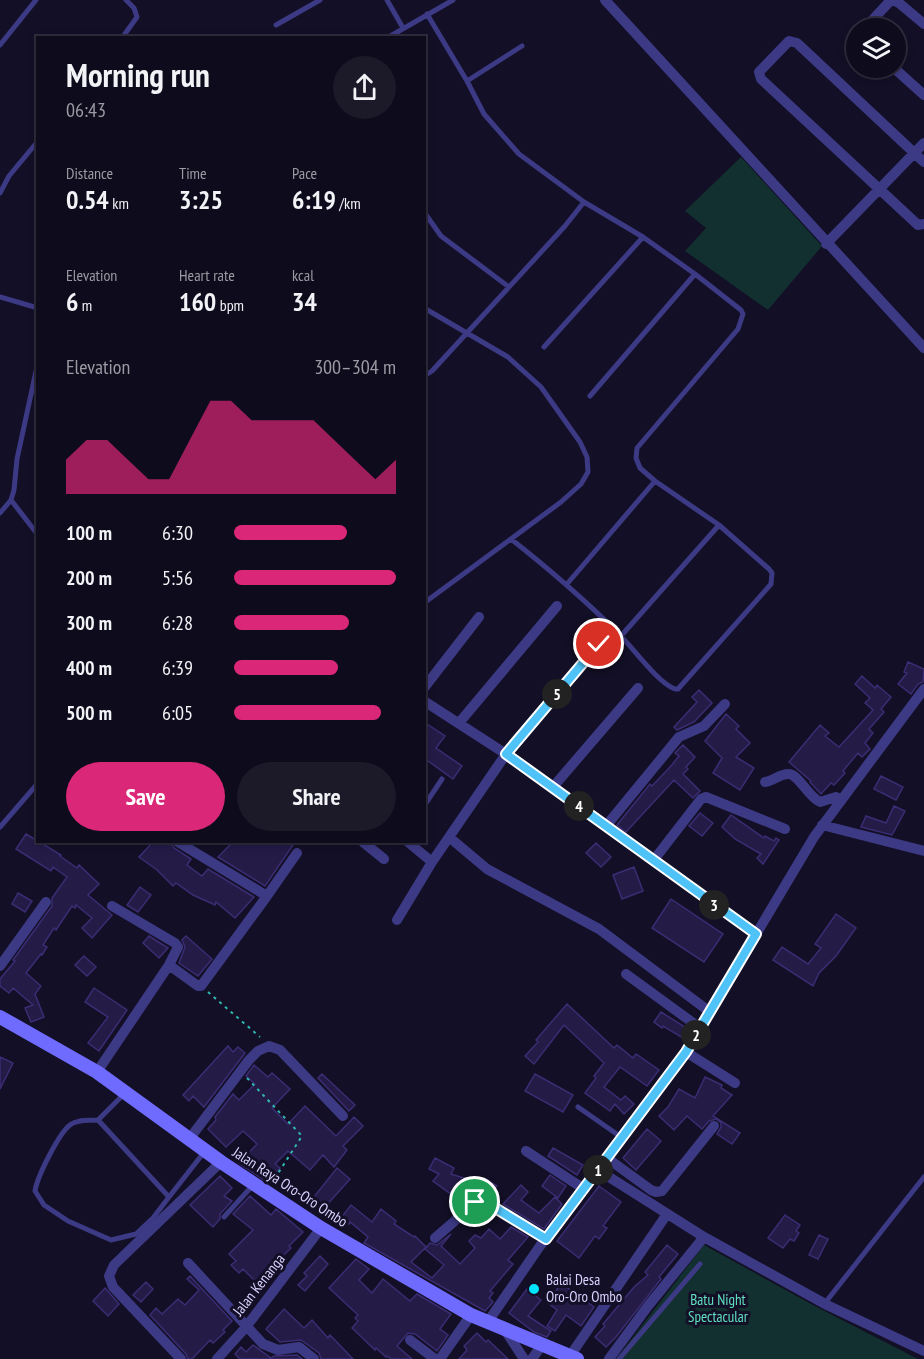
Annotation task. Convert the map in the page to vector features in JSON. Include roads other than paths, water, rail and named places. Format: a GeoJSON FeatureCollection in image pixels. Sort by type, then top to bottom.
{"type":"FeatureCollection","features":[{"type":"Feature","properties":{"kind":"main road","name":"Jalan Raya Oro-Oro Ombo"},"geometry":{"type":"LineString","coordinates":[[0,1017],[97,1072],[221,1162],[321,1228],[471,1315],[574,1358]]}},
{"type":"Feature","properties":{"kind":"street"},"geometry":{"type":"LineString","coordinates":[[605,0],[826,244],[924,348]]}},
{"type":"Feature","properties":{"kind":"street"},"geometry":{"type":"LineString","coordinates":[[875,18],[892,0],[924,24]]}},
{"type":"Feature","properties":{"kind":"street"},"geometry":{"type":"LineString","coordinates":[[924,162],[797,43],[789,41],[759,72],[759,75],[878,190],[918,225],[924,224]]}},
{"type":"Feature","properties":{"kind":"street"},"geometry":{"type":"LineString","coordinates":[[906,78],[924,94]]}},
{"type":"Feature","properties":{"kind":"street"},"geometry":{"type":"LineString","coordinates":[[826,244],[924,142]]}},
{"type":"Feature","properties":{"kind":"street"},"geometry":{"type":"LineString","coordinates":[[459,723],[557,606]]}},
{"type":"Feature","properties":{"kind":"street"},"geometry":{"type":"LineString","coordinates":[[426,685],[479,617]]}},
{"type":"Feature","properties":{"kind":"street"},"geometry":{"type":"LineString","coordinates":[[396,920],[432,862],[506,754],[599,644]]}},
{"type":"Feature","properties":{"kind":"street"},"geometry":{"type":"LineString","coordinates":[[553,787],[638,688]]}},
{"type":"Feature","properties":{"kind":"street"},"geometry":{"type":"LineString","coordinates":[[487,1323],[546,1239],[686,1052],[822,825],[924,689]]}},
{"type":"Feature","properties":{"kind":"street"},"geometry":{"type":"LineString","coordinates":[[426,702],[553,787],[756,934]]}},
{"type":"Feature","properties":{"kind":"street"},"geometry":{"type":"LineString","coordinates":[[606,826],[677,740],[684,734],[708,723],[725,704]]}},
{"type":"Feature","properties":{"kind":"street"},"geometry":{"type":"LineString","coordinates":[[765,782],[789,774],[795,775],[813,799],[820,802],[836,797],[840,800]]}},
{"type":"Feature","properties":{"kind":"street"},"geometry":{"type":"LineString","coordinates":[[653,861],[701,799],[705,797],[785,829]]}},
{"type":"Feature","properties":{"kind":"street"},"geometry":{"type":"LineString","coordinates":[[822,825],[924,851]]}},
{"type":"Feature","properties":{"kind":"street"},"geometry":{"type":"LineString","coordinates":[[449,837],[487,869],[599,929],[710,1012]]}},
{"type":"Feature","properties":{"kind":"street"},"geometry":{"type":"LineString","coordinates":[[180,843],[267,896]]}},
{"type":"Feature","properties":{"kind":"street"},"geometry":{"type":"LineString","coordinates":[[364,843],[384,860]]}},
{"type":"Feature","properties":{"kind":"street"},"geometry":{"type":"LineString","coordinates":[[409,843],[432,862]]}},
{"type":"Feature","properties":{"kind":"street"},"geometry":{"type":"LineString","coordinates":[[169,965],[201,986],[297,854]]}},
{"type":"Feature","properties":{"kind":"street"},"geometry":{"type":"LineString","coordinates":[[0,966],[46,902]]}},
{"type":"Feature","properties":{"kind":"street"},"geometry":{"type":"LineString","coordinates":[[97,1072],[169,965],[177,945],[112,906]]}},
{"type":"Feature","properties":{"kind":"street"},"geometry":{"type":"LineString","coordinates":[[626,974],[700,1028]]}},
{"type":"Feature","properties":{"kind":"street"},"geometry":{"type":"LineString","coordinates":[[190,1138],[249,1060],[258,1051],[270,1046],[280,1050],[343,1116]]}},
{"type":"Feature","properties":{"kind":"street"},"geometry":{"type":"LineString","coordinates":[[686,1052],[735,1083]]}},
{"type":"Feature","properties":{"kind":"street"},"geometry":{"type":"LineString","coordinates":[[607,1158],[651,1190],[662,1191],[714,1126]]}},
{"type":"Feature","properties":{"kind":"street"},"geometry":{"type":"LineString","coordinates":[[526,1151],[584,1189]]}},
{"type":"Feature","properties":{"kind":"street"},"geometry":{"type":"LineString","coordinates":[[181,1359],[113,1287],[109,1276],[114,1265],[221,1162]]}},
{"type":"Feature","properties":{"kind":"street"},"geometry":{"type":"LineString","coordinates":[[598,1170],[704,1237],[825,1303],[924,1350]]}},
{"type":"Feature","properties":{"kind":"street"},"geometry":{"type":"LineString","coordinates":[[435,1238],[479,1200],[546,1239]]}},
{"type":"Feature","properties":{"kind":"street"},"geometry":{"type":"LineString","coordinates":[[574,1358],[667,1214]]}},
{"type":"Feature","properties":{"kind":"street","name":"Jalan Kenanga"},"geometry":{"type":"LineString","coordinates":[[217,1359],[246,1327],[321,1228]]}},
{"type":"Feature","properties":{"kind":"street"},"geometry":{"type":"LineString","coordinates":[[609,1359],[704,1237]]}},
{"type":"Feature","properties":{"kind":"street"},"geometry":{"type":"LineString","coordinates":[[189,1263],[264,1344],[278,1350],[299,1347],[314,1359]]}},
{"type":"Feature","properties":{"kind":"street"},"geometry":{"type":"LineString","coordinates":[[440,1359],[471,1315]]}},
{"type":"Feature","properties":{"kind":"street"},"geometry":{"type":"LineString","coordinates":[[505,1330],[524,1359]]}},
{"type":"Feature","properties":{"kind":"street"},"geometry":{"type":"LineString","coordinates":[[410,1340],[435,1359]]}},
{"type":"Feature","properties":{"kind":"street"},"geometry":{"type":"LineString","coordinates":[[532,1359],[542,1345]]}},
{"type":"Feature","properties":{"kind":"lane"},"geometry":{"type":"LineString","coordinates":[[0,45],[36,0]]}},
{"type":"Feature","properties":{"kind":"lane"},"geometry":{"type":"LineString","coordinates":[[124,36],[137,18],[134,8],[126,0]]}},
{"type":"Feature","properties":{"kind":"lane"},"geometry":{"type":"LineString","coordinates":[[276,25],[320,0]]}},
{"type":"Feature","properties":{"kind":"lane"},"geometry":{"type":"LineString","coordinates":[[387,0],[403,28]]}},
{"type":"Feature","properties":{"kind":"lane"},"geometry":{"type":"LineString","coordinates":[[390,36],[453,0]]}},
{"type":"Feature","properties":{"kind":"lane"},"geometry":{"type":"LineString","coordinates":[[427,14],[484,114],[519,154],[569,193],[643,237],[696,274],[741,310],[742,322],[738,329],[637,448],[636,458],[640,468],[655,481],[720,525],[769,568],[772,573],[771,585],[678,688],[671,688],[567,584],[511,539]]}},
{"type":"Feature","properties":{"kind":"lane"},"geometry":{"type":"LineString","coordinates":[[466,81],[522,46]]}},
{"type":"Feature","properties":{"kind":"lane"},"geometry":{"type":"LineString","coordinates":[[0,193],[9,176],[36,143]]}},
{"type":"Feature","properties":{"kind":"lane"},"geometry":{"type":"LineString","coordinates":[[426,375],[432,371],[465,332],[565,226],[584,202]]}},
{"type":"Feature","properties":{"kind":"lane"},"geometry":{"type":"LineString","coordinates":[[426,215],[441,236],[509,287]]}},
{"type":"Feature","properties":{"kind":"lane"},"geometry":{"type":"LineString","coordinates":[[544,347],[643,237]]}},
{"type":"Feature","properties":{"kind":"lane"},"geometry":{"type":"LineString","coordinates":[[590,396],[696,274]]}},
{"type":"Feature","properties":{"kind":"lane"},"geometry":{"type":"LineString","coordinates":[[0,297],[36,307]]}},
{"type":"Feature","properties":{"kind":"lane"},"geometry":{"type":"LineString","coordinates":[[426,309],[508,357],[541,387],[580,442],[587,457],[588,472],[580,484],[561,502],[426,602]]}},
{"type":"Feature","properties":{"kind":"lane"},"geometry":{"type":"LineString","coordinates":[[0,513],[11,500],[14,490],[17,459],[36,371]]}},
{"type":"Feature","properties":{"kind":"lane"},"geometry":{"type":"LineString","coordinates":[[567,584],[655,481]]}},
{"type":"Feature","properties":{"kind":"lane"},"geometry":{"type":"LineString","coordinates":[[11,500],[36,532]]}},
{"type":"Feature","properties":{"kind":"lane"},"geometry":{"type":"LineString","coordinates":[[621,636],[720,525]]}},
{"type":"Feature","properties":{"kind":"lane"},"geometry":{"type":"LineString","coordinates":[[426,803],[442,779]]}},
{"type":"Feature","properties":{"kind":"lane"},"geometry":{"type":"LineString","coordinates":[[0,827],[36,785]]}},
{"type":"Feature","properties":{"kind":"lane"},"geometry":{"type":"LineString","coordinates":[[125,1092],[98,1120],[78,1121],[70,1125],[58,1141],[37,1179],[35,1191],[44,1205],[68,1221],[111,1240],[136,1234],[153,1218],[206,1150]]}},
{"type":"Feature","properties":{"kind":"lane"},"geometry":{"type":"LineString","coordinates":[[578,1107],[622,1138]]}},
{"type":"Feature","properties":{"kind":"lane"},"geometry":{"type":"LineString","coordinates":[[98,1120],[169,1197]]}},
{"type":"Feature","properties":{"kind":"lane"},"geometry":{"type":"LineString","coordinates":[[825,1303],[924,1177]]}},
{"type":"Feature","properties":{"kind":"lane"},"geometry":{"type":"LineString","coordinates":[[224,1216],[254,1184]]}},
{"type":"Feature","properties":{"kind":"lane"},"geometry":{"type":"LineString","coordinates":[[619,1359],[700,1264]]}},
{"type":"Feature","properties":{"kind":"place","name":"Balai Desa Oro-Oro Ombo"},"geometry":{"type":"Point","coordinates":[534,1289]}},
{"type":"Feature","properties":{"kind":"park label","name":"Batu Night Spectacular"},"geometry":{"type":"Point","coordinates":[718,1308]}}]}
